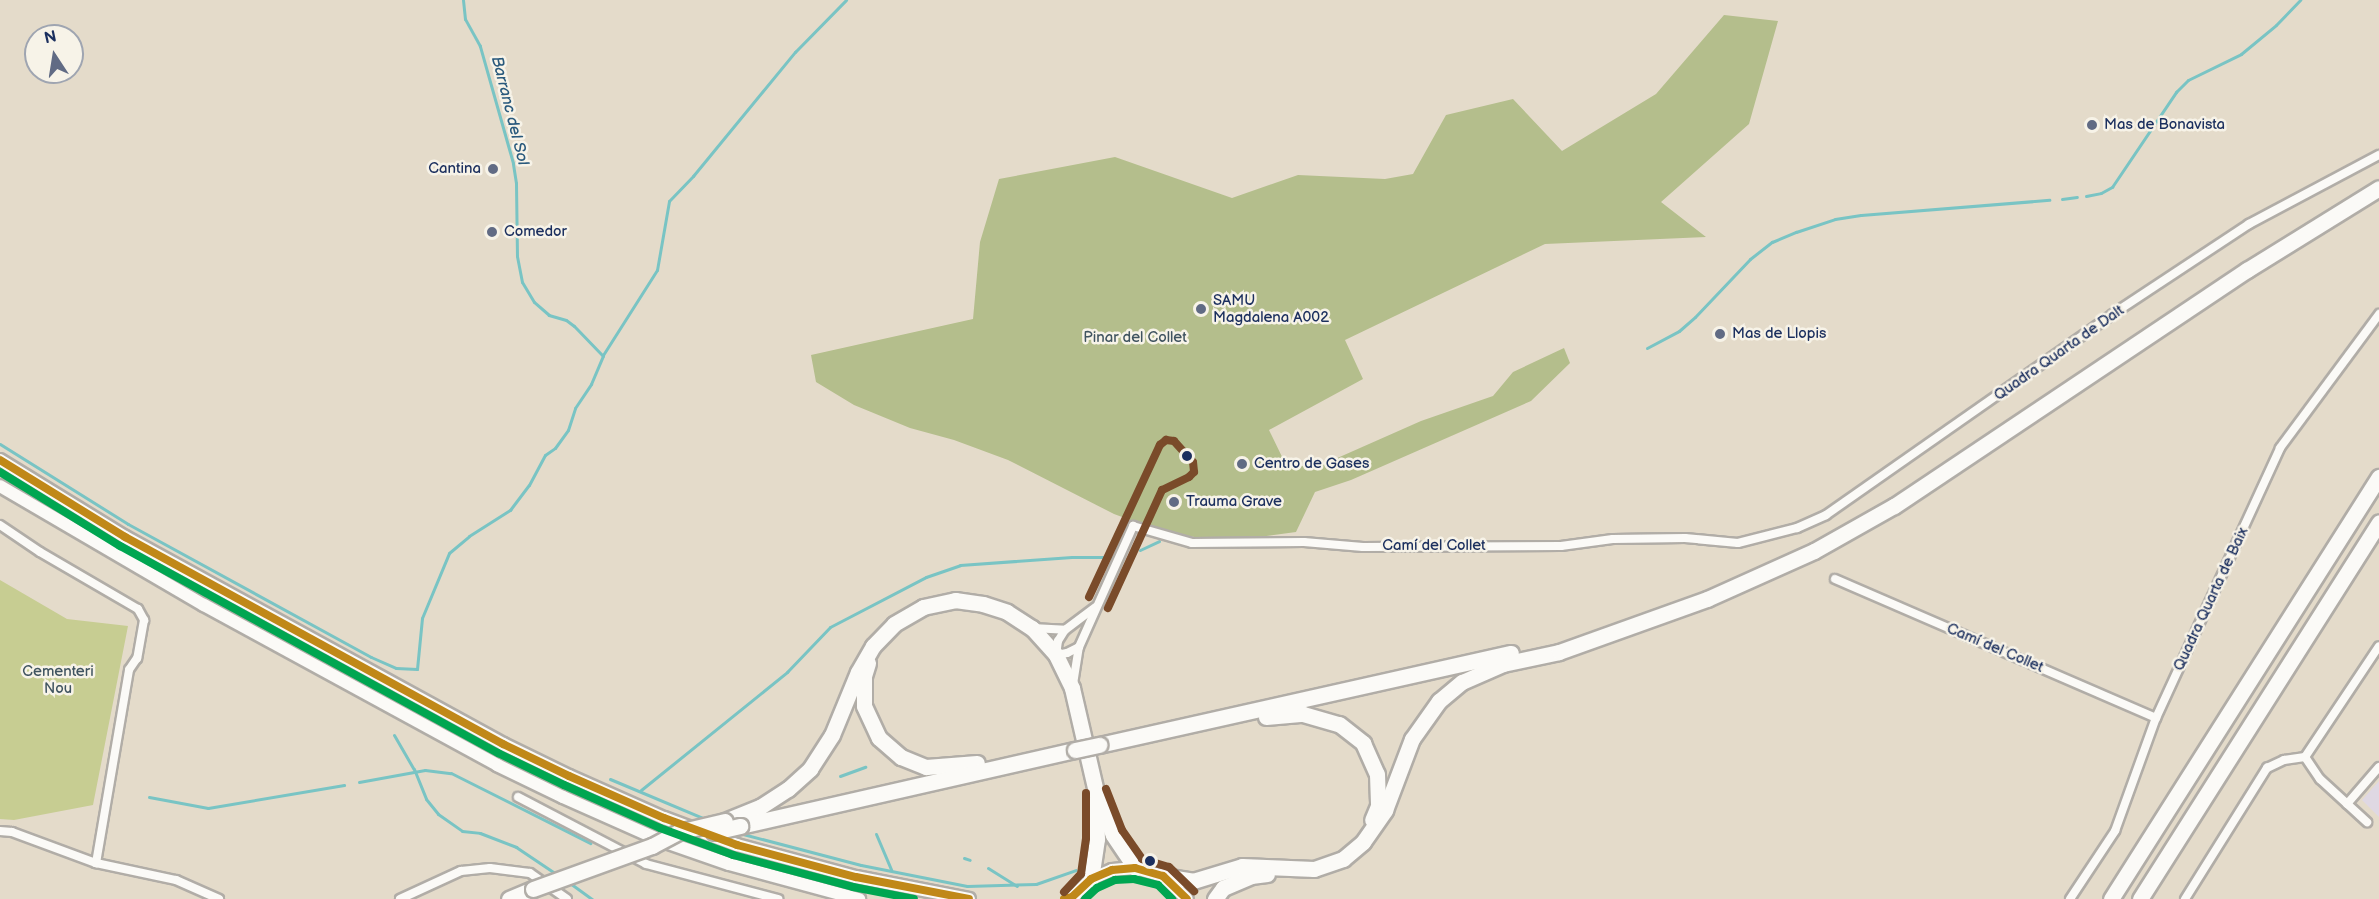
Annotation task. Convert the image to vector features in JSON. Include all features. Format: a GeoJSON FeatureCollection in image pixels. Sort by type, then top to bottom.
{"type":"FeatureCollection","features":[{"type":"Feature","properties":{"kind":"highway"},"geometry":{"type":"LineString","coordinates":[[1215,899],[1223,888],[1251,876],[1314,869],[1343,859],[1363,842],[1385,810],[1412,739],[1439,701],[1462,682],[1503,664],[1559,652],[1597,636],[1707,599],[1814,551],[1894,506],[2247,270],[2379,188]]}},
{"type":"Feature","properties":{"kind":"highway"},"geometry":{"type":"LineString","coordinates":[[2111,899],[2379,477]]}},
{"type":"Feature","properties":{"kind":"highway"},"geometry":{"type":"LineString","coordinates":[[2140,899],[2379,523]]}},
{"type":"Feature","properties":{"kind":"highway"},"geometry":{"type":"LineString","coordinates":[[733,823],[788,789],[810,769],[832,735],[858,672],[873,646],[894,624],[923,607],[955,600],[983,604],[1007,612],[1032,628],[1056,655],[1072,687],[1095,792],[1097,839],[1090,879]]}},
{"type":"Feature","properties":{"kind":"highway"},"geometry":{"type":"LineString","coordinates":[[509,899],[652,846],[733,823],[1597,636]]}},
{"type":"Feature","properties":{"kind":"highway"},"geometry":{"type":"LineString","coordinates":[[873,646],[864,676],[864,706],[879,738],[901,757],[926,767],[963,766],[1027,752],[1052,755]]}},
{"type":"Feature","properties":{"kind":"highway"},"geometry":{"type":"LineString","coordinates":[[1184,726],[1228,726],[1274,716],[1303,714],[1339,724],[1363,743],[1377,774],[1378,806],[1363,842]]}},
{"type":"Feature","properties":{"kind":"highway"},"geometry":{"type":"LineString","coordinates":[[1095,792],[1113,835],[1135,868]]}},
{"type":"Feature","properties":{"kind":"highway"},"geometry":{"type":"LineString","coordinates":[[1163,876],[1193,881],[1242,866],[1298,870]]}},
{"type":"Feature","properties":{"kind":"main road"},"geometry":{"type":"LineString","coordinates":[[0,460],[125,537],[503,744],[569,776],[664,818],[737,845],[856,877],[969,899]]}},
{"type":"Feature","properties":{"kind":"main road"},"geometry":{"type":"LineString","coordinates":[[0,486],[162,582],[496,765],[660,840],[729,864],[859,899]]}},
{"type":"Feature","properties":{"kind":"main road"},"geometry":{"type":"LineString","coordinates":[[1069,898],[1090,879],[1112,870],[1135,868],[1163,876],[1187,899]]}},
{"type":"Feature","properties":{"kind":"street","name":"Quadra Quarta de Dalt"},"geometry":{"type":"LineString","coordinates":[[1738,543],[1797,528],[1826,515],[2113,314],[2249,224],[2379,155]]}},
{"type":"Feature","properties":{"kind":"street","name":"Quadra Quarta de Baix"},"geometry":{"type":"LineString","coordinates":[[2070,899],[2115,831],[2156,718],[2280,448],[2379,314]]}},
{"type":"Feature","properties":{"kind":"street"},"geometry":{"type":"LineString","coordinates":[[0,525],[40,552],[138,609],[144,621],[137,658],[129,670],[96,863]]}},
{"type":"Feature","properties":{"kind":"street","name":"Camí del Collet"},"geometry":{"type":"LineString","coordinates":[[1098,604],[1133,526],[1192,543],[1304,542],[1363,547],[1561,546],[1613,539],[1685,538],[1738,543]]}},
{"type":"Feature","properties":{"kind":"street","name":"Camí del Collet"},"geometry":{"type":"LineString","coordinates":[[1835,579],[2156,718]]}},
{"type":"Feature","properties":{"kind":"street"},"geometry":{"type":"LineString","coordinates":[[1079,647],[1056,655],[1058,641],[1065,630],[1098,604]]}},
{"type":"Feature","properties":{"kind":"street"},"geometry":{"type":"LineString","coordinates":[[1072,687],[1079,647],[1098,604]]}},
{"type":"Feature","properties":{"kind":"street"},"geometry":{"type":"LineString","coordinates":[[1032,628],[1065,630]]}},
{"type":"Feature","properties":{"kind":"street"},"geometry":{"type":"LineString","coordinates":[[2185,899],[2266,768],[2284,760],[2305,757],[2379,646]]}},
{"type":"Feature","properties":{"kind":"street"},"geometry":{"type":"LineString","coordinates":[[2305,757],[2320,780],[2367,822]]}},
{"type":"Feature","properties":{"kind":"street"},"geometry":{"type":"LineString","coordinates":[[2347,804],[2379,767]]}},
{"type":"Feature","properties":{"kind":"street"},"geometry":{"type":"LineString","coordinates":[[519,797],[646,864],[778,899]]}},
{"type":"Feature","properties":{"kind":"street"},"geometry":{"type":"LineString","coordinates":[[0,831],[12,832],[96,863],[176,880],[219,899]]}},
{"type":"Feature","properties":{"kind":"street"},"geometry":{"type":"LineString","coordinates":[[400,899],[461,871],[490,868],[531,873],[567,899]]}},
{"type":"Feature","properties":{"kind":"shaded area"},"geometry":{"type":"Polygon","coordinates":[[[2379,781],[2379,817],[2362,800],[2379,781]]]}},
{"type":"Feature","properties":{"kind":"green space","name":"Pinar del Collet"},"geometry":{"type":"Polygon","coordinates":[[[1724,15],[1778,21],[1749,124],[1661,202],[1706,237],[1545,244],[1345,340],[1363,379],[1269,430],[1286,465],[1317,467],[1421,421],[1493,396],[1513,372],[1564,348],[1570,363],[1531,401],[1351,480],[1315,492],[1296,532],[1223,542],[1160,531],[1114,514],[1008,460],[954,440],[910,428],[854,405],[816,382],[811,355],[973,319],[980,242],[999,179],[1115,157],[1232,198],[1298,175],[1385,179],[1413,174],[1446,115],[1513,99],[1562,151],[1656,94],[1724,15]]]}},
{"type":"Feature","properties":{"kind":"green space","name":"Cementeri Nou"},"geometry":{"type":"Polygon","coordinates":[[[0,580],[67,619],[128,626],[93,805],[14,820],[0,819],[0,580]]]}},
{"type":"Feature","properties":{"kind":"waterway","name":"Barranc del Sol"},"geometry":{"type":"LineString","coordinates":[[0,444],[128,524],[371,657],[396,668],[417,669],[422,618],[449,553],[469,536],[510,510],[529,485],[545,455],[555,448],[568,430],[575,408],[591,384],[603,356],[574,326],[566,320],[549,315],[534,302],[522,282],[517,256],[516,183],[513,163],[480,46],[465,19],[463,0]]}},
{"type":"Feature","properties":{"kind":"waterway"},"geometry":{"type":"LineString","coordinates":[[603,355],[657,270],[669,201],[693,176],[795,52],[846,0]]}},
{"type":"Feature","properties":{"kind":"waterway"},"geometry":{"type":"LineString","coordinates":[[2086,196],[2101,193],[2112,187],[2176,92],[2188,80],[2241,54],[2276,25],[2300,0]]}},
{"type":"Feature","properties":{"kind":"waterway"},"geometry":{"type":"LineString","coordinates":[[2062,199],[2077,197]]}},
{"type":"Feature","properties":{"kind":"waterway"},"geometry":{"type":"LineString","coordinates":[[1647,348],[1679,331],[1750,259],[1772,242],[1796,232],[1835,219],[1861,215],[2049,200]]}},
{"type":"Feature","properties":{"kind":"waterway"},"geometry":{"type":"LineString","coordinates":[[1140,550],[1159,541]]}},
{"type":"Feature","properties":{"kind":"waterway"},"geometry":{"type":"LineString","coordinates":[[641,790],[787,672],[830,627],[926,577],[960,565],[1072,557],[1111,557]]}},
{"type":"Feature","properties":{"kind":"waterway","name":"Barranc del Sol"},"geometry":{"type":"LineString","coordinates":[[394,735],[414,769],[426,799],[438,814],[462,831],[480,833],[516,847],[556,874]]}},
{"type":"Feature","properties":{"kind":"waterway"},"geometry":{"type":"LineString","coordinates":[[840,776],[865,767]]}},
{"type":"Feature","properties":{"kind":"waterway"},"geometry":{"type":"LineString","coordinates":[[359,782],[425,770],[451,773],[590,843]]}},
{"type":"Feature","properties":{"kind":"waterway"},"geometry":{"type":"LineString","coordinates":[[610,779],[705,819]]}},
{"type":"Feature","properties":{"kind":"waterway"},"geometry":{"type":"LineString","coordinates":[[149,797],[208,808],[344,785]]}},
{"type":"Feature","properties":{"kind":"waterway"},"geometry":{"type":"LineString","coordinates":[[739,833],[861,865],[967,886],[1036,884],[1076,870]]}},
{"type":"Feature","properties":{"kind":"waterway"},"geometry":{"type":"LineString","coordinates":[[876,834],[891,870]]}},
{"type":"Feature","properties":{"kind":"waterway"},"geometry":{"type":"LineString","coordinates":[[964,858],[970,860]]}},
{"type":"Feature","properties":{"kind":"waterway"},"geometry":{"type":"LineString","coordinates":[[988,868],[1017,886]]}},
{"type":"Feature","properties":{"kind":"waterway","name":"Barranc del Sol"},"geometry":{"type":"LineString","coordinates":[[567,881],[592,899]]}},
{"type":"Feature","properties":{"kind":"transit line"},"geometry":{"type":"LineString","coordinates":[[1089,597],[1160,445],[1166,440],[1174,441],[1193,462],[1194,472],[1189,477],[1162,490],[1108,608]]}},
{"type":"Feature","properties":{"kind":"transit line"},"geometry":{"type":"LineString","coordinates":[[0,460],[125,537],[503,744],[569,776],[664,818],[737,845],[856,877],[969,899]]}},
{"type":"Feature","properties":{"kind":"transit line"},"geometry":{"type":"LineString","coordinates":[[0,472],[120,546],[498,753],[564,785],[660,828],[733,855],[853,887],[914,899]]}},
{"type":"Feature","properties":{"kind":"transit line"},"geometry":{"type":"LineString","coordinates":[[1106,789],[1122,830],[1142,859],[1169,867],[1194,891]]}},
{"type":"Feature","properties":{"kind":"transit line"},"geometry":{"type":"LineString","coordinates":[[1064,892],[1081,874],[1086,838],[1086,793]]}},
{"type":"Feature","properties":{"kind":"transit line"},"geometry":{"type":"LineString","coordinates":[[1064,899],[1072,897],[1091,879],[1112,870],[1135,868],[1163,876],[1187,899]]}},
{"type":"Feature","properties":{"kind":"transit line"},"geometry":{"type":"LineString","coordinates":[[1085,899],[1097,888],[1115,880],[1134,879],[1158,885],[1172,899]]}},
{"type":"Feature","properties":{"kind":"place","name":"Mas de Bonavista"},"geometry":{"type":"Point","coordinates":[2092,125]}},
{"type":"Feature","properties":{"kind":"place","name":"Cantina"},"geometry":{"type":"Point","coordinates":[493,169]}},
{"type":"Feature","properties":{"kind":"place","name":"Comedor"},"geometry":{"type":"Point","coordinates":[492,232]}},
{"type":"Feature","properties":{"kind":"place","name":"SAMU Magdalena A002"},"geometry":{"type":"Point","coordinates":[1201,309]}},
{"type":"Feature","properties":{"kind":"place","name":"Mas de Llopis"},"geometry":{"type":"Point","coordinates":[1720,334]}},
{"type":"Feature","properties":{"kind":"place","name":"Centro de Gases"},"geometry":{"type":"Point","coordinates":[1242,464]}},
{"type":"Feature","properties":{"kind":"place","name":"Trauma Grave"},"geometry":{"type":"Point","coordinates":[1174,502]}}]}
